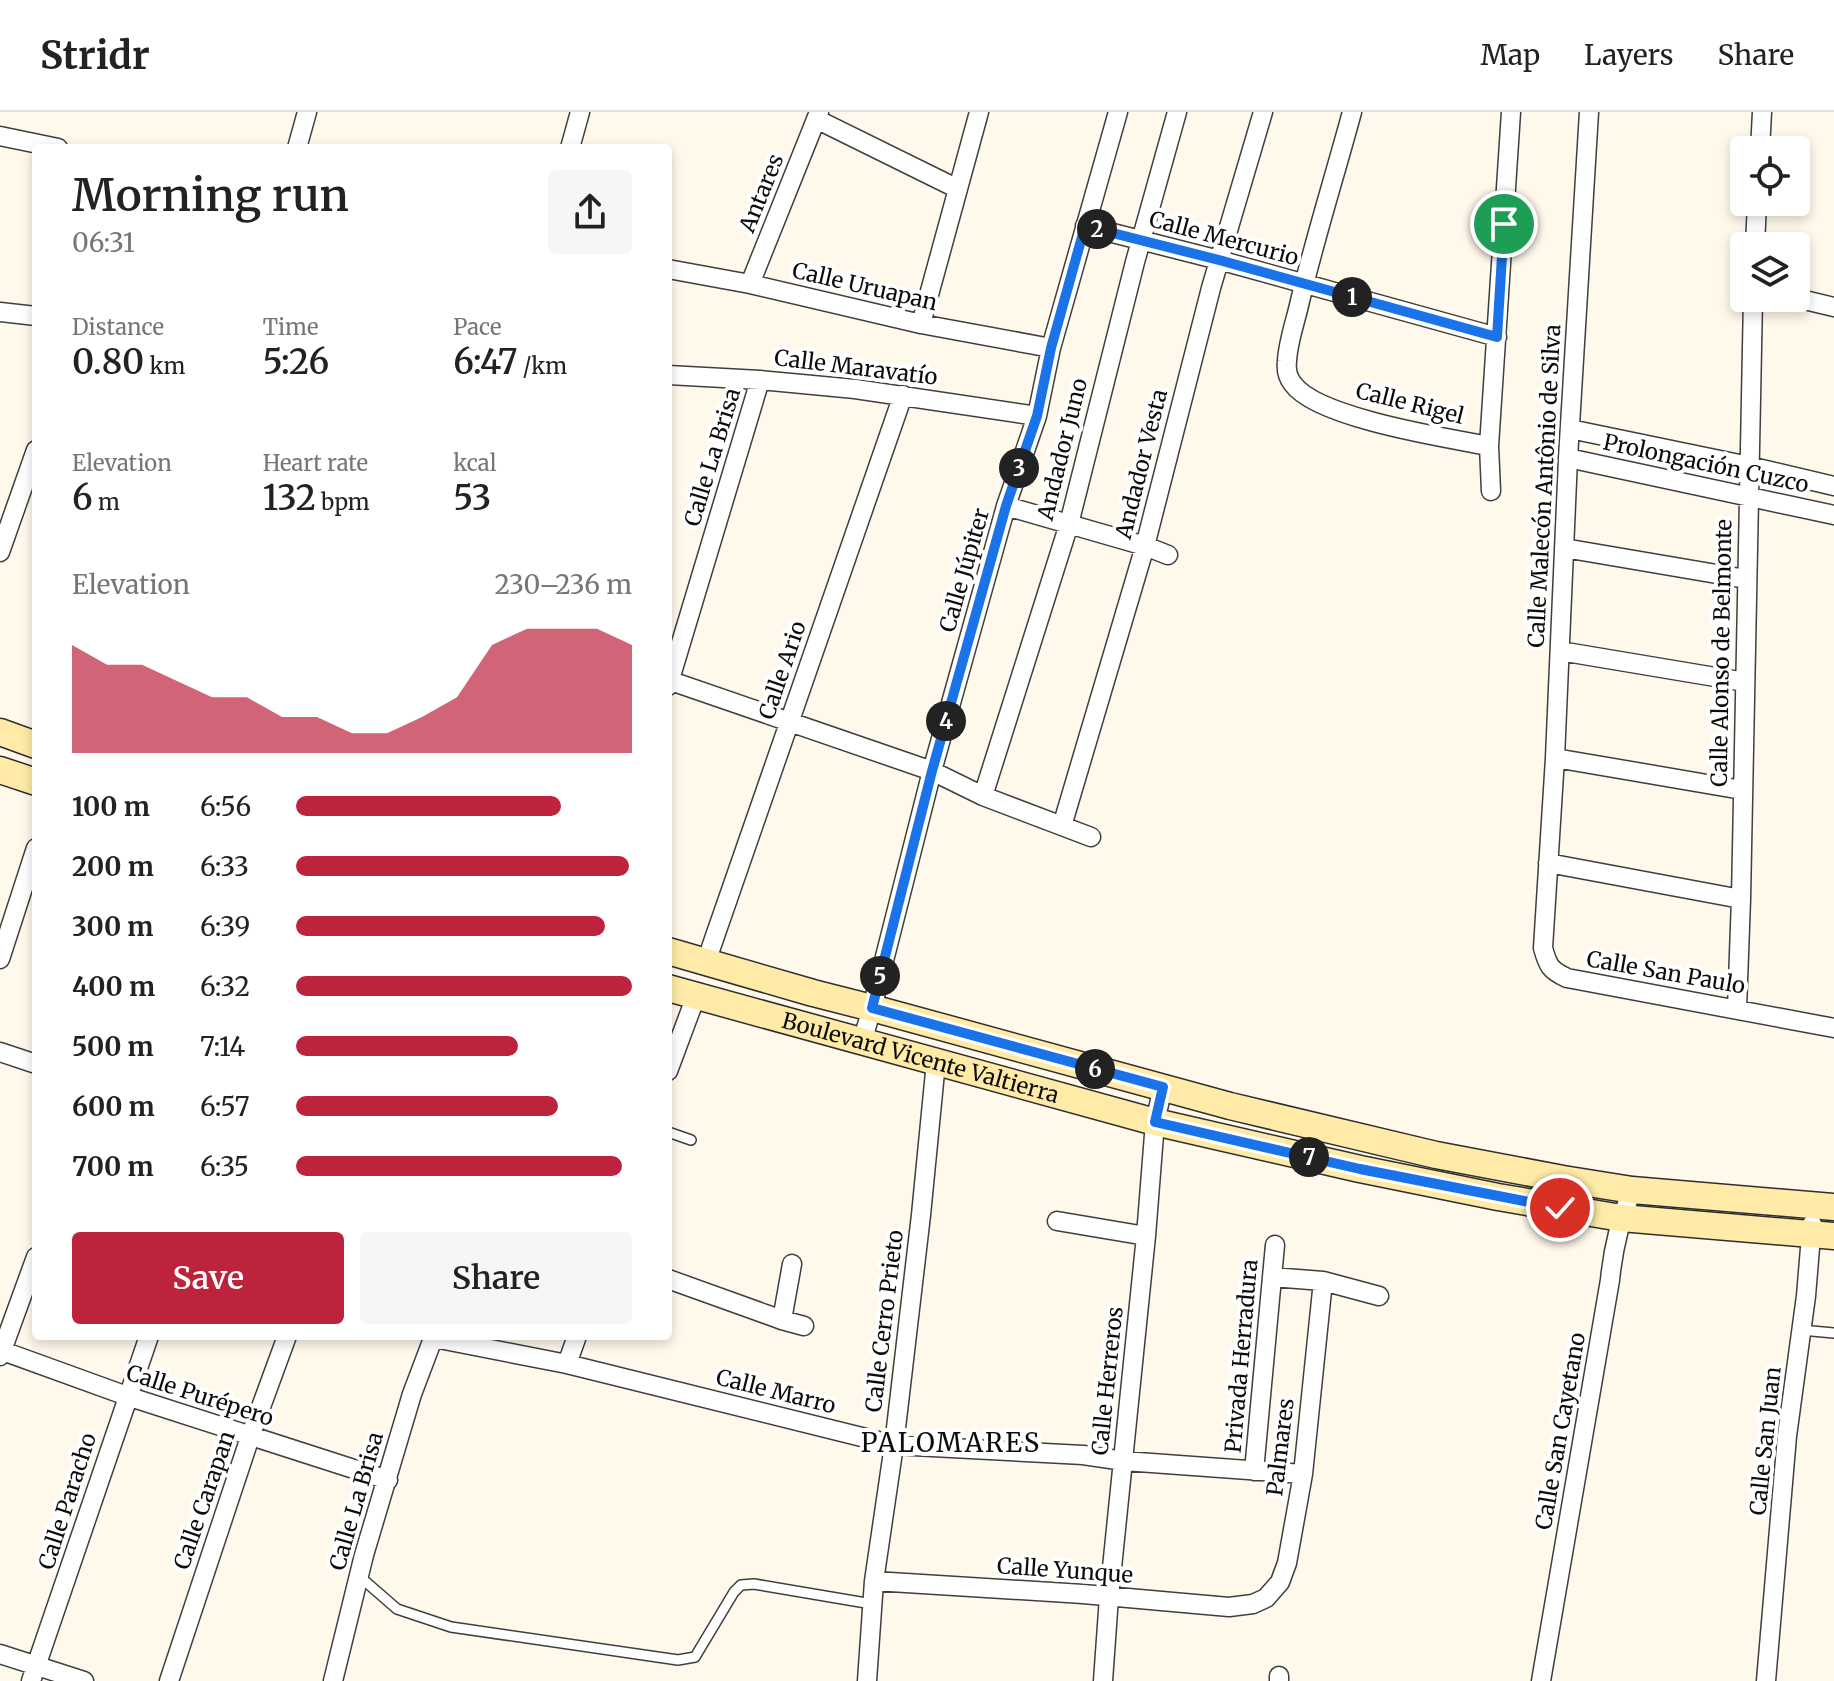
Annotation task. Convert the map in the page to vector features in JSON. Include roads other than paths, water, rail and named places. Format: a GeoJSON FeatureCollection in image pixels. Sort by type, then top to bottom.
{"type":"FeatureCollection","features":[{"type":"Feature","properties":{"kind":"main road"},"geometry":{"type":"LineString","coordinates":[[0,732],[32,744]]}},
{"type":"Feature","properties":{"kind":"main road"},"geometry":{"type":"LineString","coordinates":[[0,770],[32,781]]}},
{"type":"Feature","properties":{"kind":"main road","name":"Boulevard Vicente Valtierra"},"geometry":{"type":"LineString","coordinates":[[672,952],[1230,1106],[1436,1155],[1632,1190],[1823,1206]]}},
{"type":"Feature","properties":{"kind":"main road","name":"Boulevard Vicente Valtierra"},"geometry":{"type":"LineString","coordinates":[[672,989],[1155,1122],[1360,1169],[1621,1218],[1822,1235]]}},
{"type":"Feature","properties":{"kind":"street"},"geometry":{"type":"LineString","coordinates":[[298,144],[307,112]]}},
{"type":"Feature","properties":{"kind":"street"},"geometry":{"type":"LineString","coordinates":[[571,144],[580,112]]}},
{"type":"Feature","properties":{"kind":"street"},"geometry":{"type":"LineString","coordinates":[[921,324],[979,112]]}},
{"type":"Feature","properties":{"kind":"street","name":"Calle Júpiter"},"geometry":{"type":"LineString","coordinates":[[862,1042],[932,771],[1006,506],[1037,416],[1051,348],[1118,112]]}},
{"type":"Feature","properties":{"kind":"street","name":"Andador Juno"},"geometry":{"type":"LineString","coordinates":[[983,796],[1069,524],[1177,112]]}},
{"type":"Feature","properties":{"kind":"street","name":"Andador Vesta"},"geometry":{"type":"LineString","coordinates":[[1062,826],[1145,546],[1211,288],[1263,112]]}},
{"type":"Feature","properties":{"kind":"street","name":"Calle Mercurio"},"geometry":{"type":"LineString","coordinates":[[1320,403],[1290,381],[1287,361],[1304,284],[1352,112]]}},
{"type":"Feature","properties":{"kind":"street"},"geometry":{"type":"LineString","coordinates":[[1491,491],[1489,446],[1511,112]]}},
{"type":"Feature","properties":{"kind":"street","name":"Calle Malecón Antônio de Silva"},"geometry":{"type":"LineString","coordinates":[[1548,863],[1589,112]]}},
{"type":"Feature","properties":{"kind":"street"},"geometry":{"type":"LineString","coordinates":[[1761,136],[1762,112]]}},
{"type":"Feature","properties":{"kind":"street"},"geometry":{"type":"LineString","coordinates":[[817,115],[958,189]]}},
{"type":"Feature","properties":{"kind":"street","name":"Antares"},"geometry":{"type":"LineString","coordinates":[[750,284],[817,115]]}},
{"type":"Feature","properties":{"kind":"street"},"geometry":{"type":"LineString","coordinates":[[0,136],[39,144]]}},
{"type":"Feature","properties":{"kind":"street","name":"Calle Mercurio"},"geometry":{"type":"LineString","coordinates":[[1085,226],[1497,337]]}},
{"type":"Feature","properties":{"kind":"street","name":"Calle Uruapan"},"geometry":{"type":"LineString","coordinates":[[672,270],[750,284],[921,324],[1051,348]]}},
{"type":"Feature","properties":{"kind":"street"},"geometry":{"type":"LineString","coordinates":[[1810,301],[1834,307]]}},
{"type":"Feature","properties":{"kind":"street"},"geometry":{"type":"LineString","coordinates":[[0,312],[32,316]]}},
{"type":"Feature","properties":{"kind":"street","name":"Calle Alonso de Belmonte"},"geometry":{"type":"LineString","coordinates":[[1737,1009],[1753,312]]}},
{"type":"Feature","properties":{"kind":"street","name":"Calle Maravatío"},"geometry":{"type":"LineString","coordinates":[[672,375],[760,380],[903,395],[1037,416]]}},
{"type":"Feature","properties":{"kind":"street","name":"Calle La Brisa"},"geometry":{"type":"LineString","coordinates":[[672,672],[760,380]]}},
{"type":"Feature","properties":{"kind":"street","name":"Calle Ario"},"geometry":{"type":"LineString","coordinates":[[706,962],[903,395]]}},
{"type":"Feature","properties":{"kind":"street","name":"Calle Rigel"},"geometry":{"type":"LineString","coordinates":[[1320,403],[1392,427],[1489,446]]}},
{"type":"Feature","properties":{"kind":"street","name":"Prolongación Cuzco"},"geometry":{"type":"LineString","coordinates":[[1570,429],[1834,486]]}},
{"type":"Feature","properties":{"kind":"street","name":"Prolongación Cuzco"},"geometry":{"type":"LineString","coordinates":[[1568,458],[1834,515]]}},
{"type":"Feature","properties":{"kind":"street"},"geometry":{"type":"LineString","coordinates":[[0,552],[32,461]]}},
{"type":"Feature","properties":{"kind":"street"},"geometry":{"type":"LineString","coordinates":[[1006,506],[1168,555]]}},
{"type":"Feature","properties":{"kind":"street"},"geometry":{"type":"LineString","coordinates":[[1564,548],[1746,579]]}},
{"type":"Feature","properties":{"kind":"street"},"geometry":{"type":"LineString","coordinates":[[1560,651],[1745,682]]}},
{"type":"Feature","properties":{"kind":"street"},"geometry":{"type":"LineString","coordinates":[[672,683],[932,771],[983,796],[1091,837]]}},
{"type":"Feature","properties":{"kind":"street"},"geometry":{"type":"LineString","coordinates":[[1555,758],[1742,790]]}},
{"type":"Feature","properties":{"kind":"street"},"geometry":{"type":"LineString","coordinates":[[0,959],[32,860]]}},
{"type":"Feature","properties":{"kind":"street"},"geometry":{"type":"LineString","coordinates":[[1548,863],[1741,899]]}},
{"type":"Feature","properties":{"kind":"street","name":"Calle San Paulo"},"geometry":{"type":"LineString","coordinates":[[1548,863],[1543,948],[1553,972],[1567,978],[1834,1028]]}},
{"type":"Feature","properties":{"kind":"street"},"geometry":{"type":"LineString","coordinates":[[672,1060],[696,996]]}},
{"type":"Feature","properties":{"kind":"street"},"geometry":{"type":"LineString","coordinates":[[0,1052],[32,1063]]}},
{"type":"Feature","properties":{"kind":"street","name":"Calle Cerro Prieto"},"geometry":{"type":"LineString","coordinates":[[867,1681],[874,1581],[894,1445],[936,1062]]}},
{"type":"Feature","properties":{"kind":"street","name":"Calle Herreros"},"geometry":{"type":"LineString","coordinates":[[1103,1681],[1155,1122],[1163,1087]]}},
{"type":"Feature","properties":{"kind":"street","name":"Calle San Cayetano"},"geometry":{"type":"LineString","coordinates":[[1541,1681],[1610,1280],[1612,1251],[1632,1190]]}},
{"type":"Feature","properties":{"kind":"street","name":"Calle San Juan"},"geometry":{"type":"LineString","coordinates":[[1766,1681],[1787,1436],[1801,1330],[1822,1235],[1823,1206]]}},
{"type":"Feature","properties":{"kind":"street"},"geometry":{"type":"LineString","coordinates":[[1057,1221],[1146,1236]]}},
{"type":"Feature","properties":{"kind":"street","name":"Privada Herradura"},"geometry":{"type":"LineString","coordinates":[[1254,1471],[1275,1245]]}},
{"type":"Feature","properties":{"kind":"street"},"geometry":{"type":"LineString","coordinates":[[782,1320],[792,1264]]}},
{"type":"Feature","properties":{"kind":"street"},"geometry":{"type":"LineString","coordinates":[[1,1352],[32,1268]]}},
{"type":"Feature","properties":{"kind":"street"},"geometry":{"type":"LineString","coordinates":[[1272,1277],[1323,1281],[1379,1296]]}},
{"type":"Feature","properties":{"kind":"street"},"geometry":{"type":"LineString","coordinates":[[672,1280],[804,1326]]}},
{"type":"Feature","properties":{"kind":"street","name":"Palmares"},"geometry":{"type":"LineString","coordinates":[[1253,1604],[1272,1592],[1283,1574],[1303,1474],[1323,1281]]}},
{"type":"Feature","properties":{"kind":"street","name":"Calle Paracho"},"geometry":{"type":"LineString","coordinates":[[34,1674],[148,1340]]}},
{"type":"Feature","properties":{"kind":"street","name":"Calle Carapan"},"geometry":{"type":"LineString","coordinates":[[169,1681],[286,1340]]}},
{"type":"Feature","properties":{"kind":"street","name":"Calle La Brisa"},"geometry":{"type":"LineString","coordinates":[[333,1681],[359,1576],[412,1394],[433,1340]]}},
{"type":"Feature","properties":{"kind":"street","name":"Calle Marro"},"geometry":{"type":"LineString","coordinates":[[449,1340],[567,1364],[894,1445],[1083,1455],[1124,1461],[1303,1474]]}},
{"type":"Feature","properties":{"kind":"street"},"geometry":{"type":"LineString","coordinates":[[567,1364],[576,1340]]}},
{"type":"Feature","properties":{"kind":"street","name":"Calle Purépero"},"geometry":{"type":"LineString","coordinates":[[1,1352],[250,1437],[388,1480]]}},
{"type":"Feature","properties":{"kind":"street","name":"Calle Yunque"},"geometry":{"type":"LineString","coordinates":[[874,1581],[1229,1607],[1253,1604]]}},
{"type":"Feature","properties":{"kind":"street"},"geometry":{"type":"LineString","coordinates":[[0,1654],[34,1674],[84,1681]]}},
{"type":"Feature","properties":{"kind":"lane"},"geometry":{"type":"LineString","coordinates":[[672,1133],[691,1140]]}},
{"type":"Feature","properties":{"kind":"lane"},"geometry":{"type":"LineString","coordinates":[[1801,1330],[1834,1333]]}},
{"type":"Feature","properties":{"kind":"lane"},"geometry":{"type":"LineString","coordinates":[[359,1576],[397,1609],[451,1627],[678,1660],[695,1657],[741,1585],[754,1584],[872,1604]]}},
{"type":"Feature","properties":{"kind":"district","name":"PALOMARES"},"geometry":{"type":"Point","coordinates":[951,1442]}}]}
